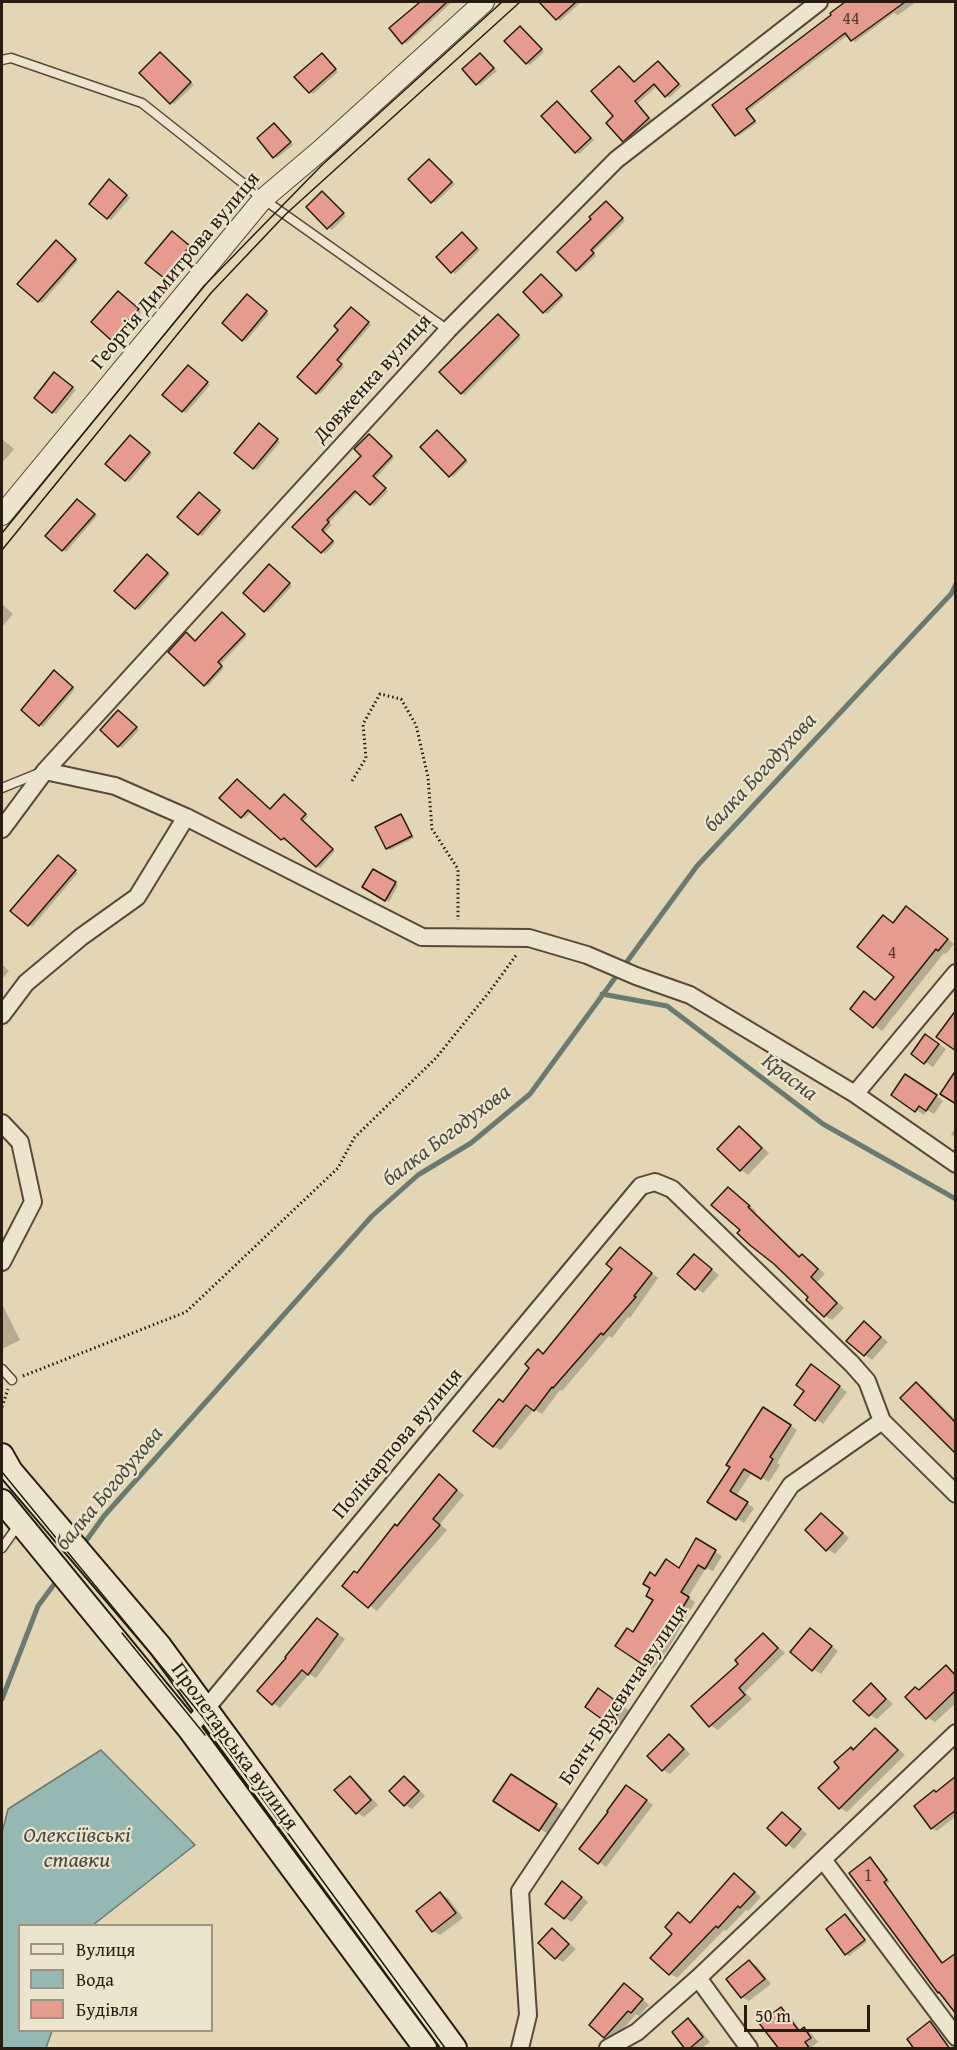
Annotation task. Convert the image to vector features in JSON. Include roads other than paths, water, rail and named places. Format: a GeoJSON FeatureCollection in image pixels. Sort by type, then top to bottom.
{"type":"FeatureCollection","features":[{"type":"Feature","properties":{"kind":"main road","name":"Пролетарська вулиця"},"geometry":{"type":"LineString","coordinates":[[2,1455],[11,1471],[160,1647],[208,1709],[455,2049]]}},
{"type":"Feature","properties":{"kind":"main road","name":"Пролетарська вулиця"},"geometry":{"type":"LineString","coordinates":[[2,1501],[189,1729],[425,2049]]}},
{"type":"Feature","properties":{"kind":"street","name":"Георгія Димитрова вулиця"},"geometry":{"type":"LineString","coordinates":[[2,515],[263,199],[322,149],[484,2]]}},
{"type":"Feature","properties":{"kind":"street","name":"Довженка вулиця"},"geometry":{"type":"LineString","coordinates":[[2,830],[45,771],[448,330],[616,160],[819,2]]}},
{"type":"Feature","properties":{"kind":"street"},"geometry":{"type":"LineString","coordinates":[[45,771],[115,786],[186,817],[422,937],[529,938],[587,956],[690,995],[855,1094],[956,1164]]}},
{"type":"Feature","properties":{"kind":"street"},"geometry":{"type":"LineString","coordinates":[[2,1015],[26,983],[81,937],[137,897],[186,817]]}},
{"type":"Feature","properties":{"kind":"street"},"geometry":{"type":"LineString","coordinates":[[855,1094],[956,973]]}},
{"type":"Feature","properties":{"kind":"street"},"geometry":{"type":"LineString","coordinates":[[2,1123],[20,1142],[33,1202],[2,1262]]}},
{"type":"Feature","properties":{"kind":"street","name":"Полікарпова вулиця"},"geometry":{"type":"LineString","coordinates":[[189,1729],[208,1709],[641,1186],[655,1182],[672,1189],[852,1364],[867,1381],[882,1421]]}},
{"type":"Feature","properties":{"kind":"street"},"geometry":{"type":"LineString","coordinates":[[882,1421],[956,1494]]}},
{"type":"Feature","properties":{"kind":"street","name":"Бонч-Бруєвича вулиця"},"geometry":{"type":"LineString","coordinates":[[520,2049],[528,2015],[520,1891],[791,1485],[882,1421]]}},
{"type":"Feature","properties":{"kind":"street"},"geometry":{"type":"LineString","coordinates":[[608,2049],[637,2032],[698,1978],[824,1861],[956,1733]]}},
{"type":"Feature","properties":{"kind":"street"},"geometry":{"type":"LineString","coordinates":[[824,1861],[956,2037]]}},
{"type":"Feature","properties":{"kind":"street"},"geometry":{"type":"LineString","coordinates":[[698,1978],[749,2049]]}},
{"type":"Feature","properties":{"kind":"lane"},"geometry":{"type":"LineString","coordinates":[[2,60],[11,58],[142,103],[263,199],[448,330]]}},
{"type":"Feature","properties":{"kind":"lane"},"geometry":{"type":"LineString","coordinates":[[2,789],[45,771]]}},
{"type":"Feature","properties":{"kind":"lane"},"geometry":{"type":"LineString","coordinates":[[2,1369],[12,1380]]}},
{"type":"Feature","properties":{"kind":"lane"},"geometry":{"type":"LineString","coordinates":[[2,1548],[20,1523]]}},
{"type":"Feature","properties":{"kind":"water","name":"Олексіївські ставки"},"geometry":{"type":"Polygon","coordinates":[[[101,1750],[195,1845],[94,1924],[18,1924],[18,2032],[52,2032],[46,2048],[2,2048],[2,1833],[8,1809],[101,1750]]]}},
{"type":"Feature","properties":{"kind":"waterway","name":"балка Богодухова"},"geometry":{"type":"LineString","coordinates":[[83,1545],[104,1516],[372,1216],[418,1175],[471,1143],[530,1094],[697,866],[951,594],[956,584]]}},
{"type":"Feature","properties":{"kind":"waterway","name":"Красна"},"geometry":{"type":"LineString","coordinates":[[602,994],[667,1006],[823,1124],[956,1199]]}},
{"type":"Feature","properties":{"kind":"waterway","name":"балка Богодухова"},"geometry":{"type":"LineString","coordinates":[[2,1699],[38,1606],[58,1579]]}},
{"type":"Feature","properties":{"kind":"tram line"},"geometry":{"type":"LineString","coordinates":[[2,533],[204,286],[322,165],[502,2]]}},
{"type":"Feature","properties":{"kind":"tram line"},"geometry":{"type":"LineString","coordinates":[[2,550],[211,293],[286,214],[520,2]]}},
{"type":"Feature","properties":{"kind":"tram line"},"geometry":{"type":"LineString","coordinates":[[2,1472],[202,1716],[445,2048]]}},
{"type":"Feature","properties":{"kind":"tram line"},"geometry":{"type":"LineString","coordinates":[[122,1633],[205,1735]]}}]}
